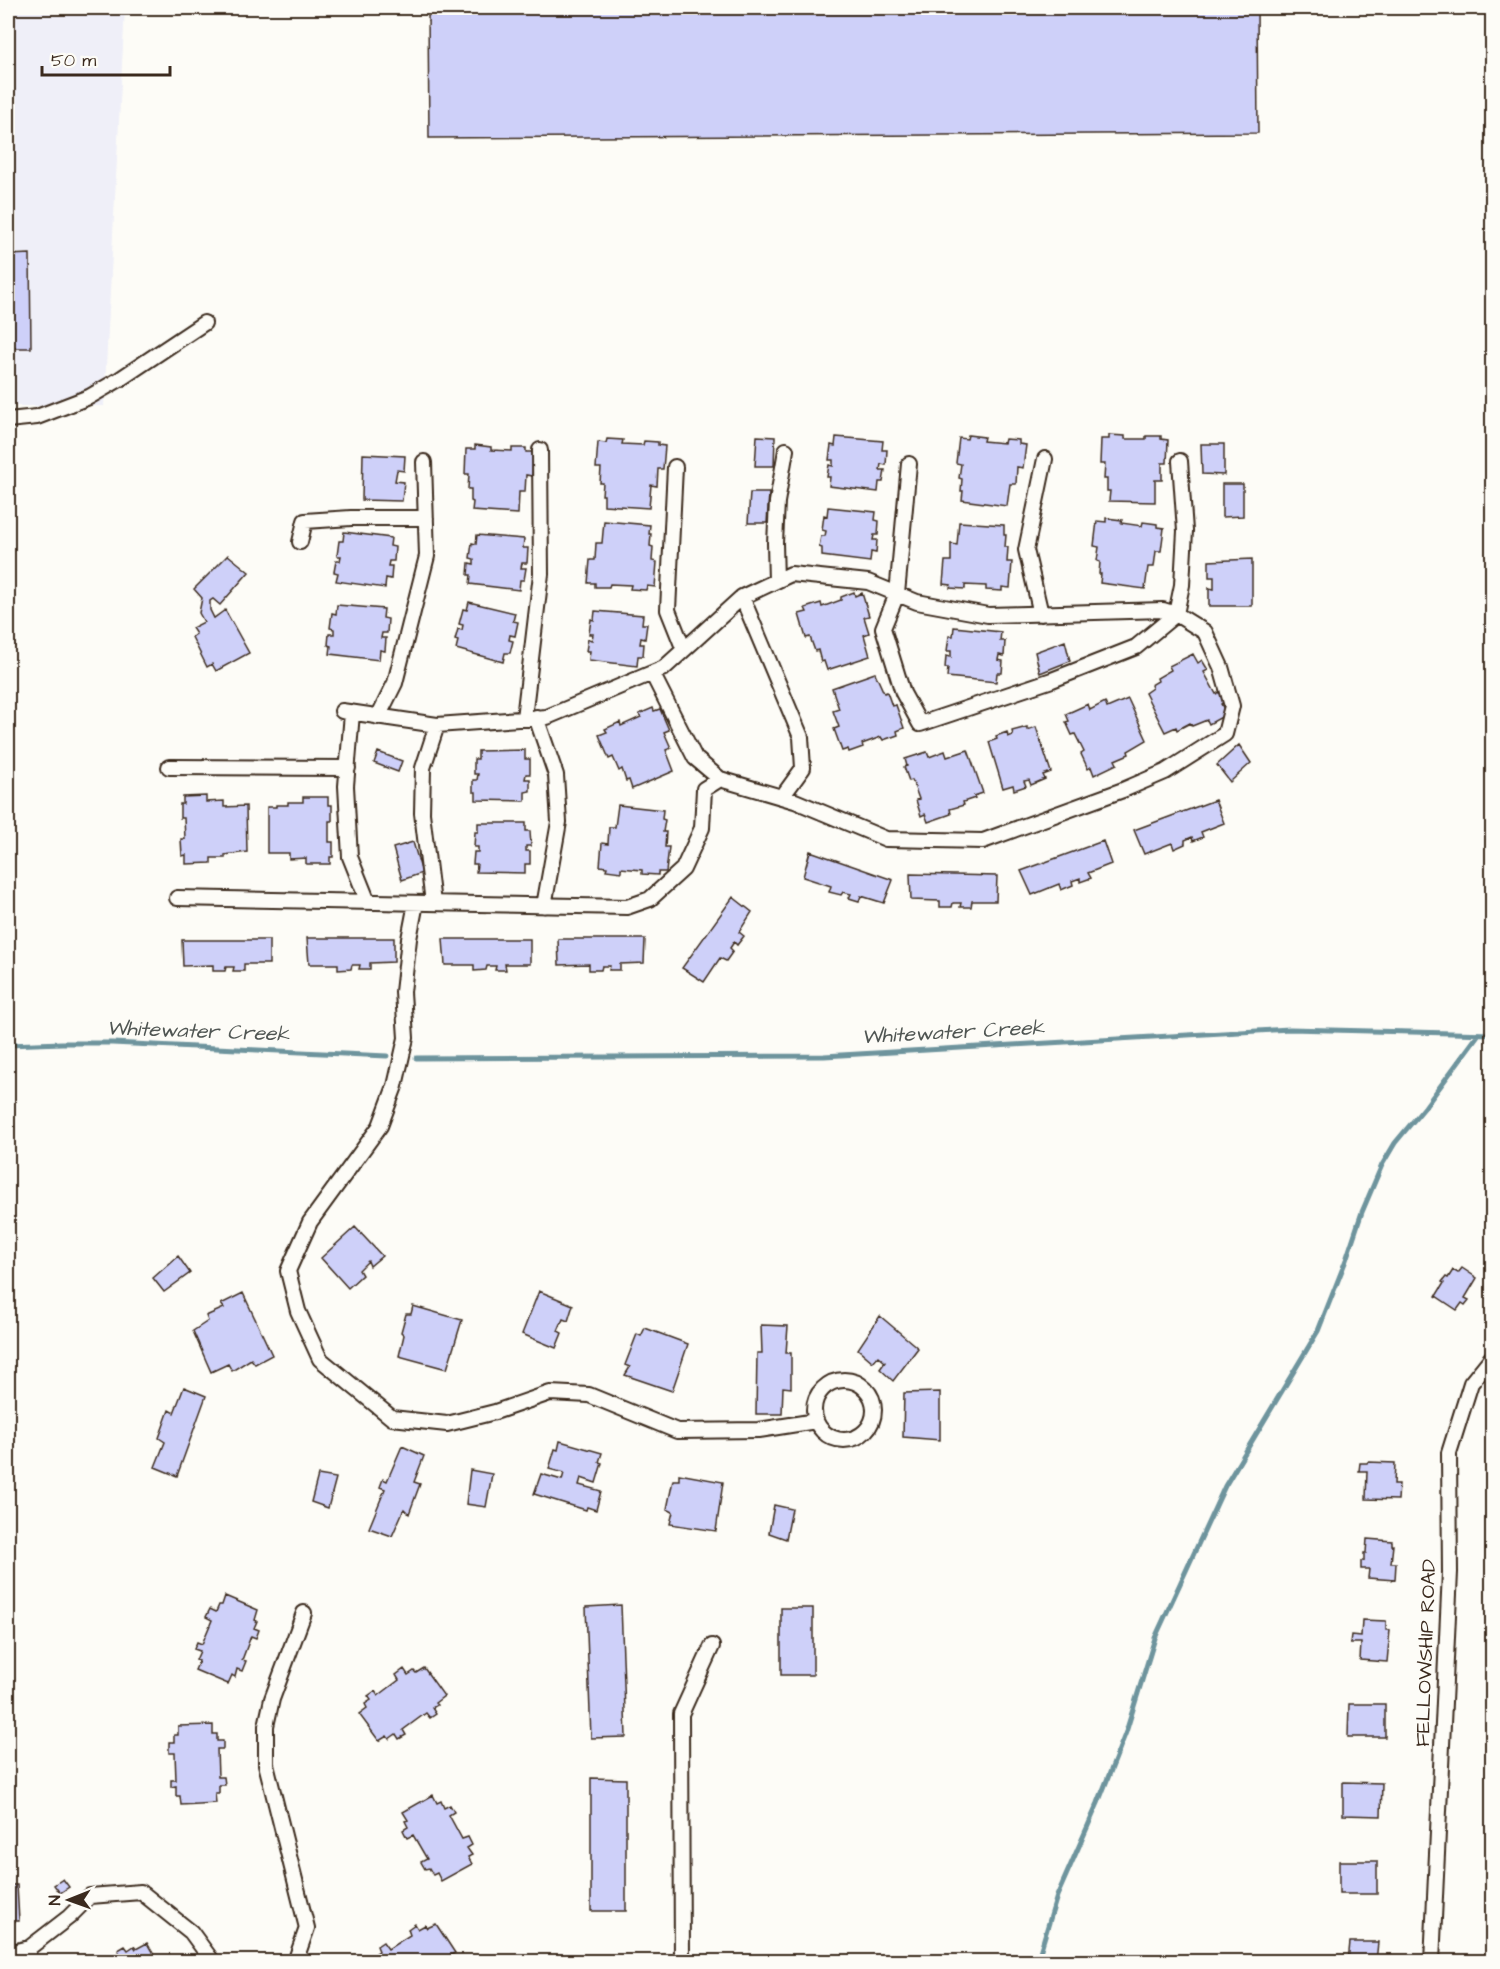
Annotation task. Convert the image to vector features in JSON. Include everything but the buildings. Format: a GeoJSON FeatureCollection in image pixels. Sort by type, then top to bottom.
{"type":"FeatureCollection","features":[{"type":"Feature","properties":{"kind":"street"},"geometry":{"type":"LineString","coordinates":[[8,420],[37,417],[89,397],[120,380],[204,323]]}},
{"type":"Feature","properties":{"kind":"street"},"geometry":{"type":"LineString","coordinates":[[540,450],[541,574],[530,718],[556,775],[559,822],[544,906]]}},
{"type":"Feature","properties":{"kind":"street"},"geometry":{"type":"LineString","coordinates":[[776,580],[777,502],[786,450]]}},
{"type":"Feature","properties":{"kind":"street"},"geometry":{"type":"LineString","coordinates":[[1041,614],[1026,550],[1044,459]]}},
{"type":"Feature","properties":{"kind":"street"},"geometry":{"type":"LineString","coordinates":[[909,464],[897,594],[883,628],[903,693],[920,724],[1052,680],[1136,647],[1176,614],[1182,585],[1185,531],[1180,461]]}},
{"type":"Feature","properties":{"kind":"street"},"geometry":{"type":"LineString","coordinates":[[378,717],[395,683],[427,556],[424,462]]}},
{"type":"Feature","properties":{"kind":"street"},"geometry":{"type":"LineString","coordinates":[[675,467],[668,610],[684,650]]}},
{"type":"Feature","properties":{"kind":"street"},"geometry":{"type":"LineString","coordinates":[[300,542],[306,521],[351,518],[426,518]]}},
{"type":"Feature","properties":{"kind":"street"},"geometry":{"type":"LineString","coordinates":[[368,902],[350,857],[346,786],[347,712],[437,725],[547,717],[652,673],[664,668],[742,597],[791,574],[868,582],[917,602],[988,615],[1163,610],[1176,614],[1205,632],[1221,668],[1232,706],[1225,734],[1165,772],[1124,790],[983,841],[886,839],[795,801],[720,779],[695,758],[652,673]]}},
{"type":"Feature","properties":{"kind":"street"},"geometry":{"type":"LineString","coordinates":[[742,597],[801,737],[802,768],[782,797]]}},
{"type":"Feature","properties":{"kind":"street"},"geometry":{"type":"LineString","coordinates":[[433,903],[422,813],[423,768],[437,725]]}},
{"type":"Feature","properties":{"kind":"street"},"geometry":{"type":"LineString","coordinates":[[169,767],[348,768]]}},
{"type":"Feature","properties":{"kind":"street"},"geometry":{"type":"LineString","coordinates":[[177,898],[627,907],[650,899],[683,869],[702,828],[704,789],[720,779]]}},
{"type":"Feature","properties":{"kind":"street"},"geometry":{"type":"LineString","coordinates":[[416,903],[403,992],[406,1038],[395,1086],[380,1126],[310,1222],[288,1271],[298,1311],[320,1359],[392,1418],[447,1424],[495,1412],[550,1393],[589,1395],[677,1431],[759,1430],[816,1421]]}},
{"type":"Feature","properties":{"kind":"street","name":"FELLOWSHIP ROAD"},"geometry":{"type":"LineString","coordinates":[[1432,1962],[1450,1572],[1449,1453],[1471,1383],[1492,1357]]}},
{"type":"Feature","properties":{"kind":"street"},"geometry":{"type":"LineString","coordinates":[[848,1380],[858,1384],[866,1390],[874,1407],[869,1426],[863,1433],[846,1441],[828,1436],[820,1429],[816,1421],[813,1411],[820,1391],[828,1384],[838,1381],[848,1380]]}},
{"type":"Feature","properties":{"kind":"street"},"geometry":{"type":"LineString","coordinates":[[296,1962],[307,1928],[266,1764],[266,1726],[272,1699],[304,1613]]}},
{"type":"Feature","properties":{"kind":"street"},"geometry":{"type":"LineString","coordinates":[[682,1962],[681,1714],[712,1646]]}},
{"type":"Feature","properties":{"kind":"street"},"geometry":{"type":"LineString","coordinates":[[8,1953],[28,1955],[90,1896],[141,1892],[191,1932],[213,1962]]}},
{"type":"Feature","properties":{"kind":"shaded area"},"geometry":{"type":"Polygon","coordinates":[[[8,8],[125,8],[104,406],[8,406],[8,8]]]}},
{"type":"Feature","properties":{"kind":"waterway","name":"Whitewater Creek"},"geometry":{"type":"LineString","coordinates":[[416,1058],[824,1056],[1290,1029],[1492,1034]]}},
{"type":"Feature","properties":{"kind":"waterway"},"geometry":{"type":"LineString","coordinates":[[1037,1962],[1057,1896],[1126,1732],[1155,1638],[1225,1486],[1318,1331],[1382,1165],[1395,1143],[1425,1107],[1478,1035]]}},
{"type":"Feature","properties":{"kind":"waterway","name":"Whitewater Creek"},"geometry":{"type":"LineString","coordinates":[[8,1045],[112,1043],[387,1056]]}}]}
